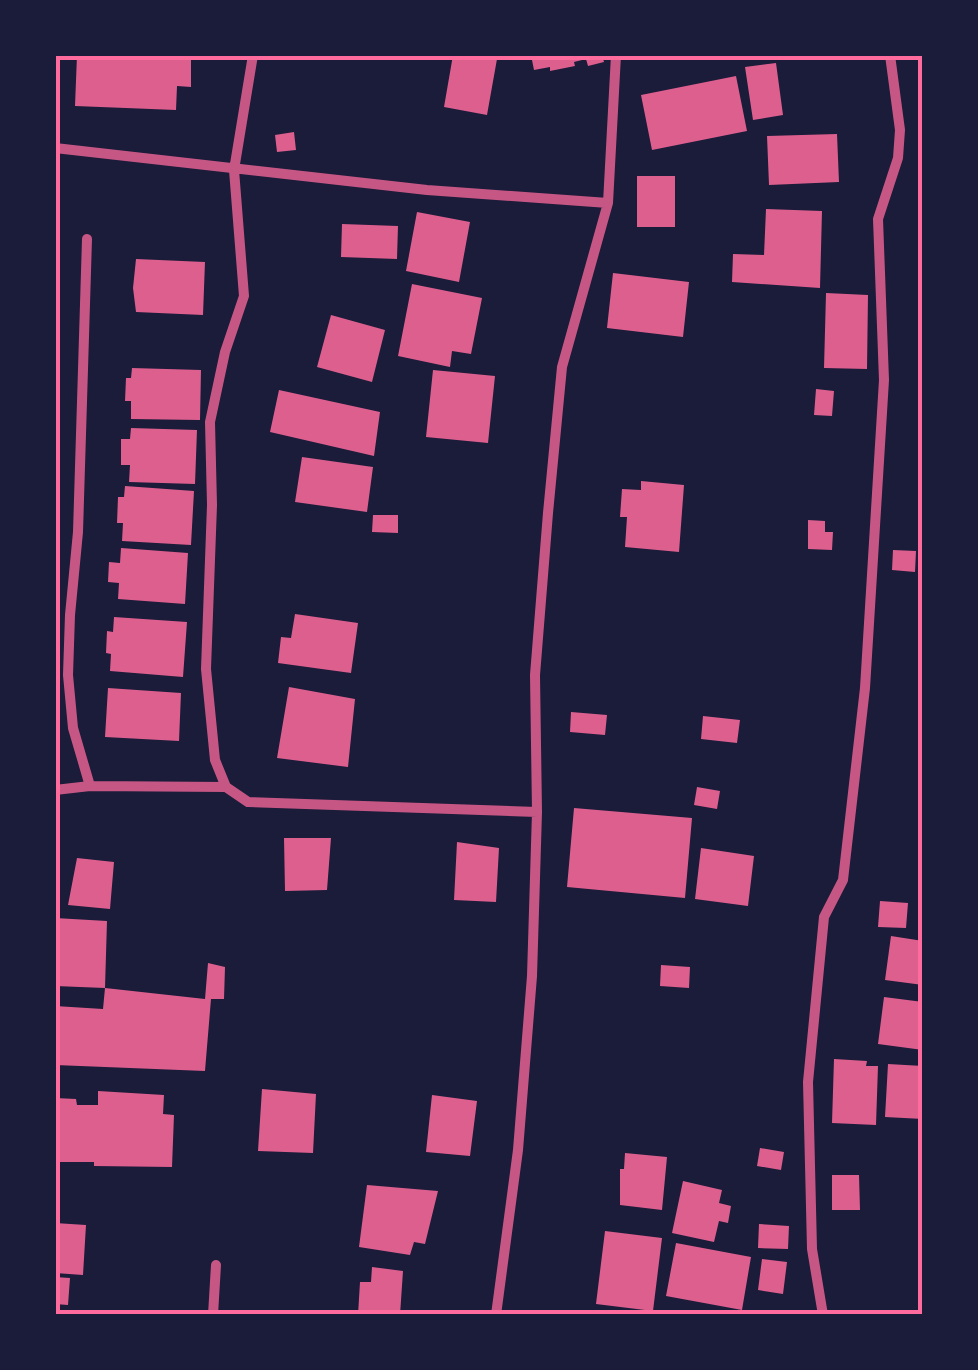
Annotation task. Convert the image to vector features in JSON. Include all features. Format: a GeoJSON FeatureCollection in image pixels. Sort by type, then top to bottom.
{"type":"FeatureCollection","features":[{"type":"Feature","properties":{"kind":"street"},"geometry":{"type":"LineString","coordinates":[[253,55],[234,170],[244,296],[225,352],[210,422],[212,506],[206,669],[215,760],[226,787],[248,802],[537,812]]}},
{"type":"Feature","properties":{"kind":"street"},"geometry":{"type":"LineString","coordinates":[[496,1315],[518,1150],[532,976],[537,812],[535,675],[562,367],[608,203],[616,55]]}},
{"type":"Feature","properties":{"kind":"street"},"geometry":{"type":"LineString","coordinates":[[823,1315],[812,1249],[808,1082],[824,917],[843,880],[865,688],[884,380],[878,219],[898,158],[900,130],[890,55]]}},
{"type":"Feature","properties":{"kind":"street"},"geometry":{"type":"LineString","coordinates":[[55,148],[427,190],[608,203]]}},
{"type":"Feature","properties":{"kind":"street"},"geometry":{"type":"LineString","coordinates":[[87,240],[79,514],[68,675],[72,728],[90,786]]}},
{"type":"Feature","properties":{"kind":"street"},"geometry":{"type":"LineString","coordinates":[[55,790],[90,786],[226,787]]}},
{"type":"Feature","properties":{"kind":"street"},"geometry":{"type":"LineString","coordinates":[[213,1315],[216,1265]]}},
{"type":"Feature","properties":{"kind":"building"},"geometry":{"type":"Polygon","coordinates":[[[77,55],[178,55],[178,59],[191,60],[191,87],[177,86],[176,110],[75,106],[77,55]]]}},
{"type":"Feature","properties":{"kind":"building"},"geometry":{"type":"Polygon","coordinates":[[[453,55],[497,59],[487,115],[444,107],[453,55]]]}},
{"type":"Feature","properties":{"kind":"building"},"geometry":{"type":"Polygon","coordinates":[[[531,55],[602,55],[604,62],[588,66],[586,59],[574,62],[575,66],[534,70],[531,55]]]}},
{"type":"Feature","properties":{"kind":"building"},"geometry":{"type":"Polygon","coordinates":[[[776,63],[783,115],[753,120],[745,67],[776,63]]]}},
{"type":"Feature","properties":{"kind":"building"},"geometry":{"type":"Polygon","coordinates":[[[736,76],[747,131],[652,150],[641,95],[736,76]]]}},
{"type":"Feature","properties":{"kind":"building"},"geometry":{"type":"Polygon","coordinates":[[[294,132],[296,150],[277,152],[275,135],[294,132]]]}},
{"type":"Feature","properties":{"kind":"building"},"geometry":{"type":"Polygon","coordinates":[[[837,134],[839,182],[769,185],[767,136],[837,134]]]}},
{"type":"Feature","properties":{"kind":"building"},"geometry":{"type":"Polygon","coordinates":[[[637,176],[675,176],[675,227],[637,227],[637,176]]]}},
{"type":"Feature","properties":{"kind":"building"},"geometry":{"type":"Polygon","coordinates":[[[766,209],[822,211],[820,288],[732,282],[733,254],[764,255],[766,209]]]}},
{"type":"Feature","properties":{"kind":"building"},"geometry":{"type":"Polygon","coordinates":[[[417,212],[470,222],[459,282],[406,271],[417,212]]]}},
{"type":"Feature","properties":{"kind":"building"},"geometry":{"type":"Polygon","coordinates":[[[342,224],[398,226],[397,259],[341,257],[342,224]]]}},
{"type":"Feature","properties":{"kind":"building"},"geometry":{"type":"Polygon","coordinates":[[[136,259],[205,262],[203,315],[136,312],[136,259]]]}},
{"type":"Feature","properties":{"kind":"building"},"geometry":{"type":"Polygon","coordinates":[[[613,273],[689,282],[683,337],[607,328],[613,273]]]}},
{"type":"Feature","properties":{"kind":"building"},"geometry":{"type":"Polygon","coordinates":[[[412,284],[482,298],[471,354],[452,351],[450,367],[398,356],[412,284]]]}},
{"type":"Feature","properties":{"kind":"building"},"geometry":{"type":"Polygon","coordinates":[[[826,293],[868,295],[867,369],[824,368],[826,293]]]}},
{"type":"Feature","properties":{"kind":"building"},"geometry":{"type":"Polygon","coordinates":[[[331,315],[385,330],[372,382],[317,367],[331,315]]]}},
{"type":"Feature","properties":{"kind":"building"},"geometry":{"type":"Polygon","coordinates":[[[132,368],[201,370],[200,420],[131,419],[131,401],[125,401],[126,378],[131,378],[132,368]]]}},
{"type":"Feature","properties":{"kind":"building"},"geometry":{"type":"Polygon","coordinates":[[[433,370],[495,376],[488,443],[426,437],[433,370]]]}},
{"type":"Feature","properties":{"kind":"building"},"geometry":{"type":"Polygon","coordinates":[[[816,389],[834,391],[832,416],[814,415],[816,389]]]}},
{"type":"Feature","properties":{"kind":"building"},"geometry":{"type":"Polygon","coordinates":[[[279,390],[380,412],[374,456],[270,432],[279,390]]]}},
{"type":"Feature","properties":{"kind":"building"},"geometry":{"type":"Polygon","coordinates":[[[131,428],[197,430],[195,484],[129,482],[130,465],[121,465],[121,439],[130,439],[131,428]]]}},
{"type":"Feature","properties":{"kind":"building"},"geometry":{"type":"Polygon","coordinates":[[[302,457],[373,467],[367,512],[295,502],[302,457]]]}},
{"type":"Feature","properties":{"kind":"building"},"geometry":{"type":"Polygon","coordinates":[[[641,481],[684,485],[679,552],[625,547],[627,517],[620,517],[622,489],[641,490],[641,481]]]}},
{"type":"Feature","properties":{"kind":"building"},"geometry":{"type":"Polygon","coordinates":[[[125,486],[194,491],[191,545],[122,541],[123,523],[117,523],[118,497],[124,497],[125,486]]]}},
{"type":"Feature","properties":{"kind":"building"},"geometry":{"type":"Polygon","coordinates":[[[373,515],[398,515],[398,533],[372,532],[373,515]]]}},
{"type":"Feature","properties":{"kind":"building"},"geometry":{"type":"Polygon","coordinates":[[[808,520],[825,521],[825,532],[833,532],[832,550],[808,549],[808,520]]]}},
{"type":"Feature","properties":{"kind":"building"},"geometry":{"type":"Polygon","coordinates":[[[121,548],[188,553],[185,604],[118,599],[119,583],[108,582],[109,562],[120,563],[121,548]]]}},
{"type":"Feature","properties":{"kind":"building"},"geometry":{"type":"Polygon","coordinates":[[[893,550],[916,551],[915,572],[892,570],[893,550]]]}},
{"type":"Feature","properties":{"kind":"building"},"geometry":{"type":"Polygon","coordinates":[[[295,614],[358,623],[351,673],[278,663],[281,637],[291,638],[295,614]]]}},
{"type":"Feature","properties":{"kind":"building"},"geometry":{"type":"Polygon","coordinates":[[[114,617],[187,622],[183,677],[110,671],[107,631],[113,632],[114,617]]]}},
{"type":"Feature","properties":{"kind":"building"},"geometry":{"type":"Polygon","coordinates":[[[289,687],[355,699],[348,767],[277,758],[289,687]]]}},
{"type":"Feature","properties":{"kind":"building"},"geometry":{"type":"Polygon","coordinates":[[[108,688],[181,693],[179,741],[105,737],[108,688]]]}},
{"type":"Feature","properties":{"kind":"building"},"geometry":{"type":"Polygon","coordinates":[[[571,712],[607,715],[605,735],[570,732],[571,712]]]}},
{"type":"Feature","properties":{"kind":"building"},"geometry":{"type":"Polygon","coordinates":[[[703,716],[740,720],[737,743],[701,739],[703,716]]]}},
{"type":"Feature","properties":{"kind":"building"},"geometry":{"type":"Polygon","coordinates":[[[697,787],[720,791],[717,809],[694,805],[697,787]]]}},
{"type":"Feature","properties":{"kind":"building"},"geometry":{"type":"Polygon","coordinates":[[[574,808],[692,818],[685,898],[567,887],[574,808]]]}},
{"type":"Feature","properties":{"kind":"building"},"geometry":{"type":"Polygon","coordinates":[[[284,838],[331,838],[327,890],[285,891],[284,838]]]}},
{"type":"Feature","properties":{"kind":"building"},"geometry":{"type":"Polygon","coordinates":[[[457,842],[499,848],[496,902],[454,900],[457,842]]]}},
{"type":"Feature","properties":{"kind":"building"},"geometry":{"type":"Polygon","coordinates":[[[701,848],[754,856],[748,906],[695,899],[701,848]]]}},
{"type":"Feature","properties":{"kind":"building"},"geometry":{"type":"Polygon","coordinates":[[[77,858],[114,862],[110,909],[68,905],[77,858]]]}},
{"type":"Feature","properties":{"kind":"building"},"geometry":{"type":"Polygon","coordinates":[[[880,901],[908,903],[906,928],[878,927],[880,901]]]}},
{"type":"Feature","properties":{"kind":"building"},"geometry":{"type":"Polygon","coordinates":[[[55,918],[107,921],[105,988],[55,986],[55,918]]]}},
{"type":"Feature","properties":{"kind":"building"},"geometry":{"type":"Polygon","coordinates":[[[891,936],[923,941],[923,985],[885,980],[891,936]]]}},
{"type":"Feature","properties":{"kind":"building"},"geometry":{"type":"Polygon","coordinates":[[[208,963],[225,967],[224,999],[211,999],[205,1071],[55,1065],[55,1006],[103,1009],[105,988],[205,999],[208,963]]]}},
{"type":"Feature","properties":{"kind":"building"},"geometry":{"type":"Polygon","coordinates":[[[661,965],[690,967],[689,988],[660,986],[661,965]]]}},
{"type":"Feature","properties":{"kind":"building"},"geometry":{"type":"Polygon","coordinates":[[[884,997],[923,1002],[923,1050],[878,1044],[884,997]]]}},
{"type":"Feature","properties":{"kind":"building"},"geometry":{"type":"Polygon","coordinates":[[[834,1059],[867,1061],[866,1066],[878,1066],[876,1125],[832,1123],[834,1059]]]}},
{"type":"Feature","properties":{"kind":"building"},"geometry":{"type":"Polygon","coordinates":[[[888,1064],[923,1066],[923,1119],[885,1117],[888,1064]]]}},
{"type":"Feature","properties":{"kind":"building"},"geometry":{"type":"Polygon","coordinates":[[[262,1089],[316,1094],[313,1153],[258,1151],[262,1089]]]}},
{"type":"Feature","properties":{"kind":"building"},"geometry":{"type":"Polygon","coordinates":[[[98,1091],[164,1095],[163,1114],[174,1115],[172,1167],[55,1162],[55,1098],[76,1099],[77,1105],[98,1105],[98,1091]]]}},
{"type":"Feature","properties":{"kind":"building"},"geometry":{"type":"Polygon","coordinates":[[[432,1095],[477,1101],[470,1156],[426,1152],[432,1095]]]}},
{"type":"Feature","properties":{"kind":"building"},"geometry":{"type":"Polygon","coordinates":[[[760,1148],[784,1152],[781,1170],[757,1166],[760,1148]]]}},
{"type":"Feature","properties":{"kind":"building"},"geometry":{"type":"Polygon","coordinates":[[[625,1153],[667,1157],[662,1210],[620,1205],[620,1169],[624,1169],[625,1153]]]}},
{"type":"Feature","properties":{"kind":"building"},"geometry":{"type":"Polygon","coordinates":[[[832,1175],[859,1175],[860,1210],[832,1210],[832,1175]]]}},
{"type":"Feature","properties":{"kind":"building"},"geometry":{"type":"Polygon","coordinates":[[[683,1181],[722,1190],[719,1203],[731,1206],[728,1223],[719,1221],[714,1242],[672,1233],[683,1181]]]}},
{"type":"Feature","properties":{"kind":"building"},"geometry":{"type":"Polygon","coordinates":[[[367,1185],[438,1191],[425,1244],[414,1242],[410,1255],[359,1247],[367,1185]]]}},
{"type":"Feature","properties":{"kind":"building"},"geometry":{"type":"Polygon","coordinates":[[[55,1223],[86,1225],[83,1275],[55,1273],[55,1223]]]}},
{"type":"Feature","properties":{"kind":"building"},"geometry":{"type":"Polygon","coordinates":[[[759,1224],[789,1226],[788,1249],[758,1248],[759,1224]]]}},
{"type":"Feature","properties":{"kind":"building"},"geometry":{"type":"Polygon","coordinates":[[[605,1231],[662,1238],[653,1311],[596,1304],[605,1231]]]}},
{"type":"Feature","properties":{"kind":"building"},"geometry":{"type":"Polygon","coordinates":[[[676,1243],[751,1257],[742,1310],[666,1296],[676,1243]]]}},
{"type":"Feature","properties":{"kind":"building"},"geometry":{"type":"Polygon","coordinates":[[[762,1259],[787,1262],[783,1294],[758,1290],[762,1259]]]}},
{"type":"Feature","properties":{"kind":"building"},"geometry":{"type":"Polygon","coordinates":[[[372,1267],[403,1271],[400,1315],[358,1315],[360,1282],[371,1282],[372,1267]]]}},
{"type":"Feature","properties":{"kind":"building"},"geometry":{"type":"Polygon","coordinates":[[[55,1277],[70,1278],[68,1305],[55,1304],[55,1277]]]}}]}
